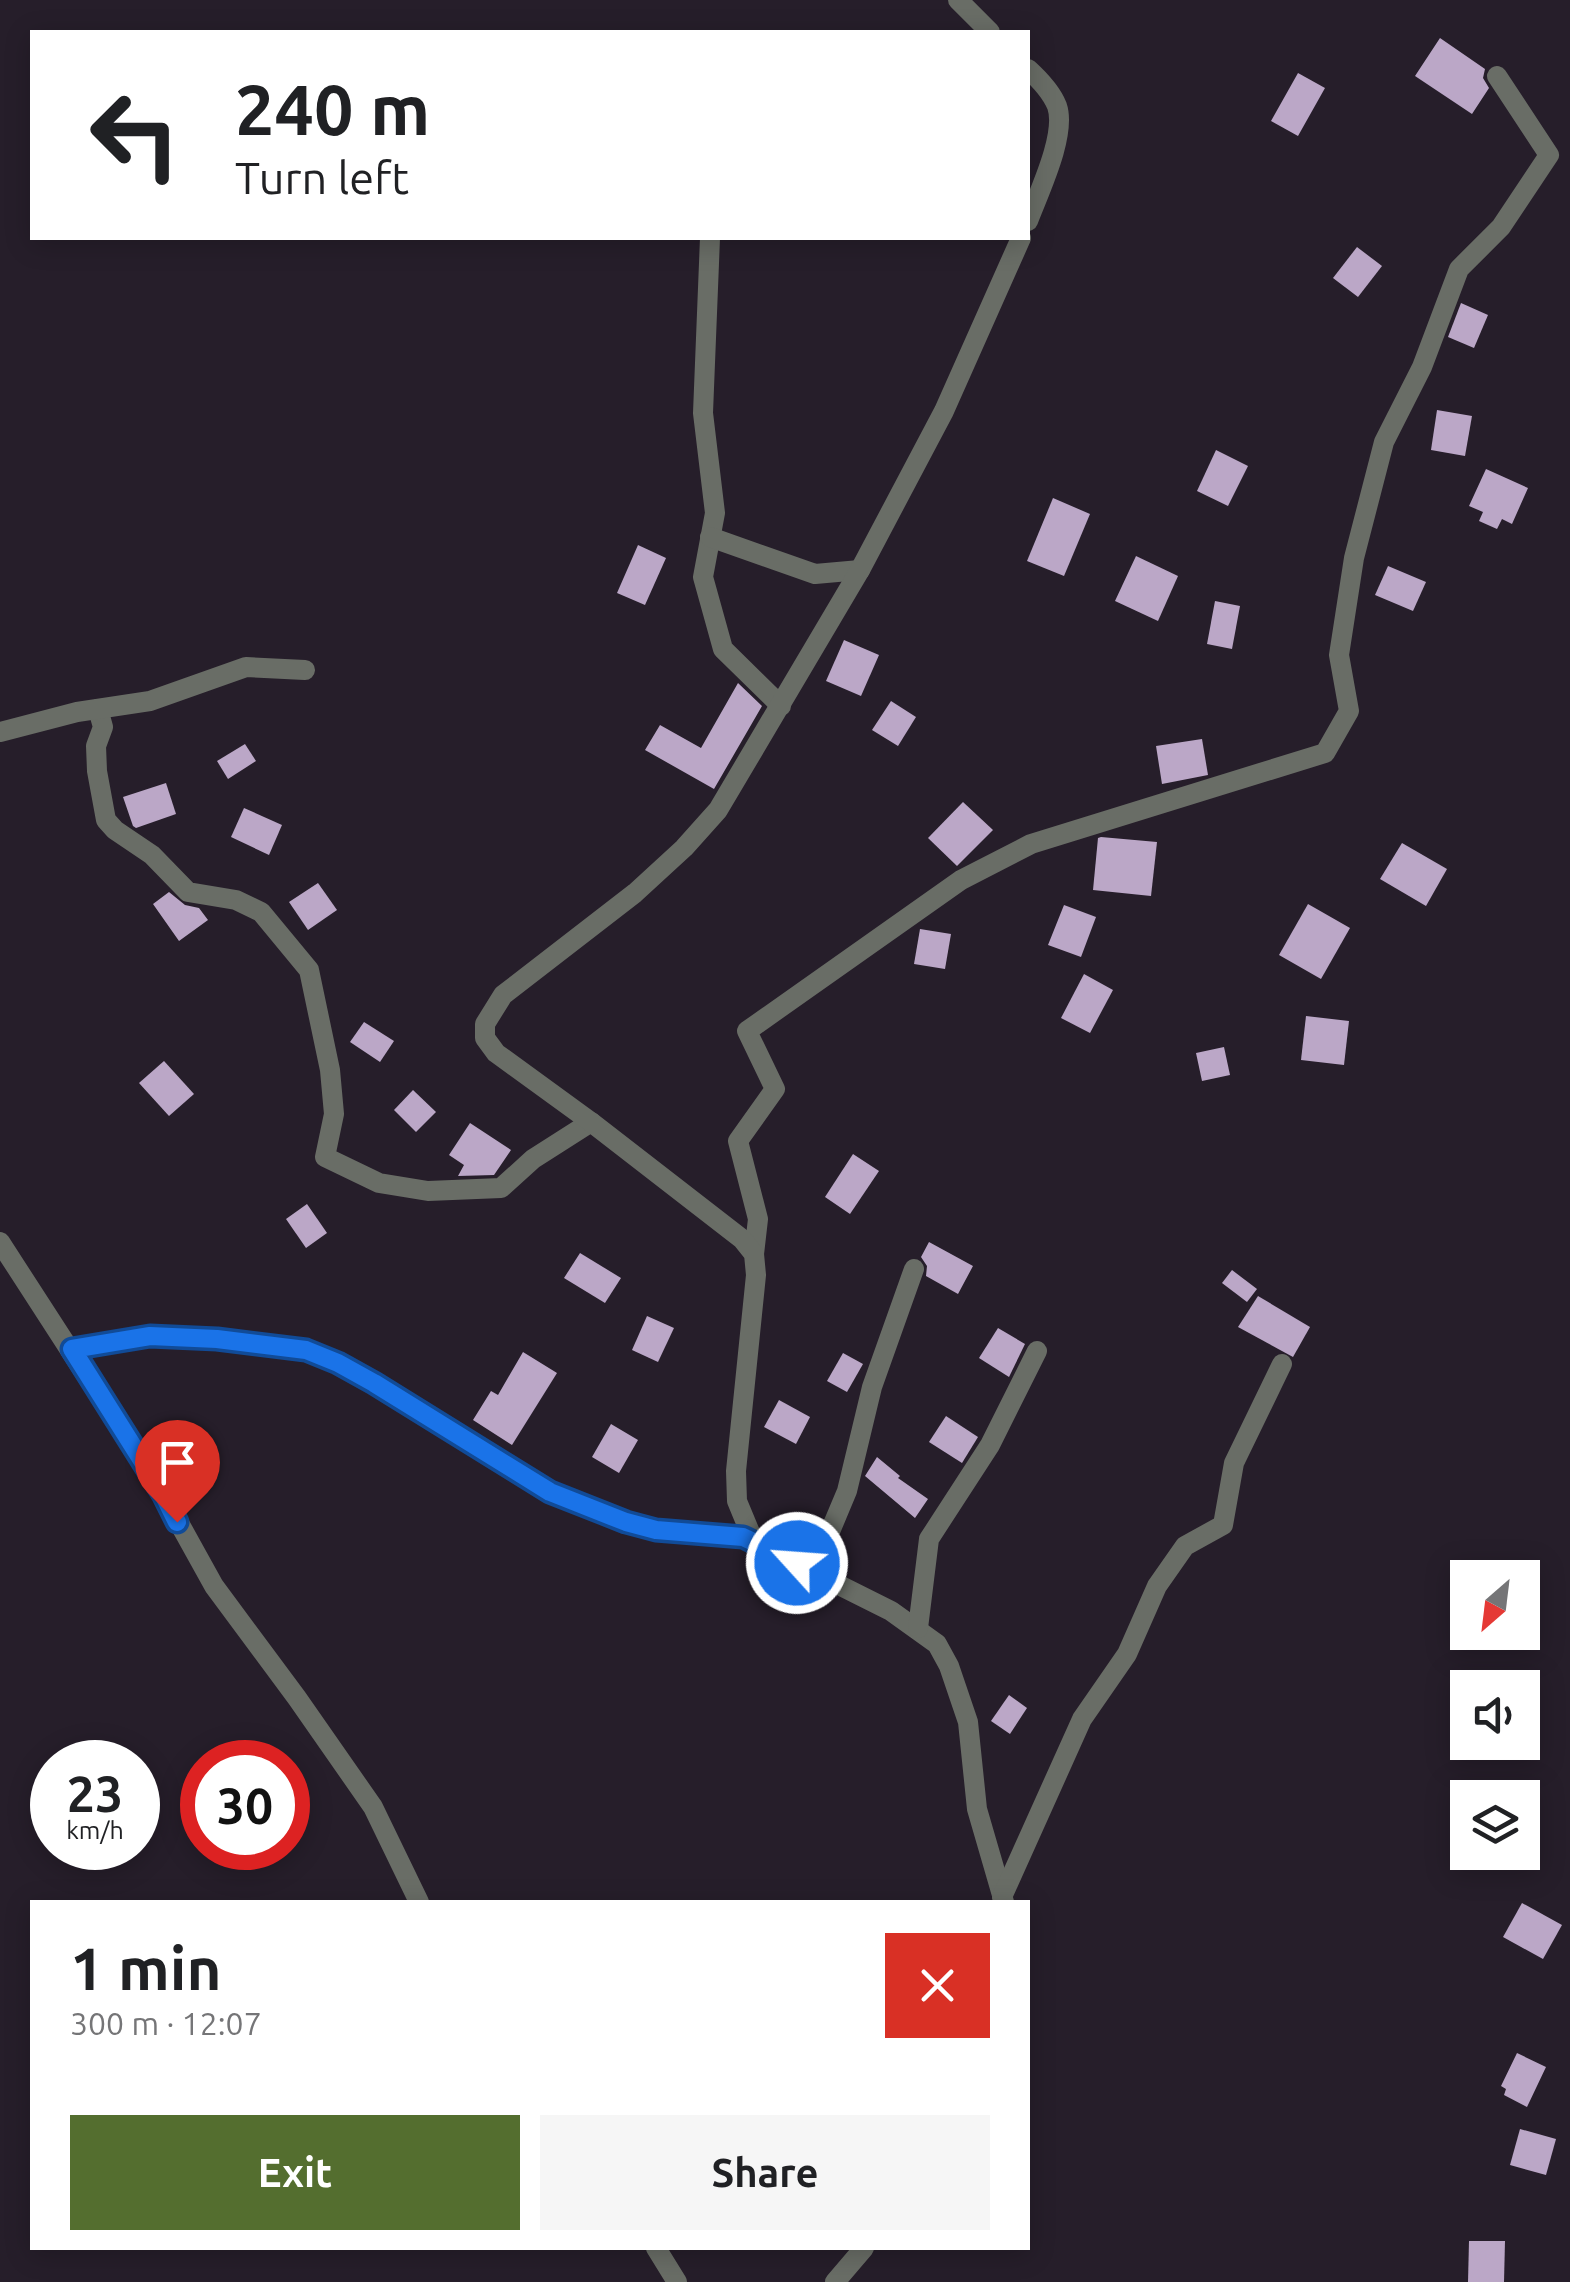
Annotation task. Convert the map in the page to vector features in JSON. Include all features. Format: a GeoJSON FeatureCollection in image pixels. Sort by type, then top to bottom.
{"type":"FeatureCollection","features":[{"type":"Feature","properties":{"kind":"street"},"geometry":{"type":"LineString","coordinates":[[958,0],[988,30]]}},
{"type":"Feature","properties":{"kind":"street"},"geometry":{"type":"LineString","coordinates":[[1030,70],[1058,109],[1050,163],[1030,216]]}},
{"type":"Feature","properties":{"kind":"street"},"geometry":{"type":"LineString","coordinates":[[754,1542],[736,1501],[736,1471],[758,1219],[738,1141],[775,1089],[747,1031],[961,880],[1031,844],[1326,753],[1349,712],[1339,655],[1354,558],[1384,442],[1422,368],[1460,269],[1500,226],[1549,155],[1497,76]]}},
{"type":"Feature","properties":{"kind":"street"},"geometry":{"type":"LineString","coordinates":[[710,240],[703,413],[715,513],[703,577],[723,649],[781,706]]}},
{"type":"Feature","properties":{"kind":"street"},"geometry":{"type":"LineString","coordinates":[[754,1254],[742,1239],[496,1053],[484,1038],[486,1024],[503,995],[591,930],[684,848],[718,810],[860,570],[944,411],[1020,240]]}},
{"type":"Feature","properties":{"kind":"street"},"geometry":{"type":"LineString","coordinates":[[710,538],[815,574],[860,570]]}},
{"type":"Feature","properties":{"kind":"street"},"geometry":{"type":"LineString","coordinates":[[0,732],[150,701],[246,666],[306,670]]}},
{"type":"Feature","properties":{"kind":"street"},"geometry":{"type":"LineString","coordinates":[[98,709],[103,728],[96,746],[106,820],[152,854],[188,892],[236,900],[261,912],[309,970],[330,1070],[334,1114],[324,1158],[379,1183],[428,1191],[501,1188],[534,1160],[591,1122]]}},
{"type":"Feature","properties":{"kind":"street"},"geometry":{"type":"LineString","coordinates":[[0,1242],[163,1494],[214,1586],[298,1698],[373,1808],[418,1900]]}},
{"type":"Feature","properties":{"kind":"street"},"geometry":{"type":"LineString","coordinates":[[797,1563],[820,1553],[847,1490],[872,1386],[914,1270]]}},
{"type":"Feature","properties":{"kind":"street"},"geometry":{"type":"LineString","coordinates":[[72,1349],[150,1336],[217,1339],[306,1350],[374,1383],[550,1492],[656,1530],[754,1542],[918,1628],[937,1644],[960,1696],[968,1722],[980,1822],[1003,1900]]}},
{"type":"Feature","properties":{"kind":"street"},"geometry":{"type":"LineString","coordinates":[[918,1628],[929,1539],[990,1445],[1037,1352]]}},
{"type":"Feature","properties":{"kind":"street"},"geometry":{"type":"LineString","coordinates":[[1003,1900],[1082,1719],[1127,1654],[1157,1586],[1185,1546],[1222,1526],[1234,1464],[1282,1364]]}},
{"type":"Feature","properties":{"kind":"street"},"geometry":{"type":"LineString","coordinates":[[657,2250],[678,2282]]}},
{"type":"Feature","properties":{"kind":"street"},"geometry":{"type":"LineString","coordinates":[[835,2282],[862,2250]]}},
{"type":"Feature","properties":{"kind":"building"},"geometry":{"type":"Polygon","coordinates":[[[1440,38],[1485,69],[1483,78],[1489,88],[1472,114],[1415,76],[1440,38]]]}},
{"type":"Feature","properties":{"kind":"building"},"geometry":{"type":"Polygon","coordinates":[[[1298,73],[1325,88],[1298,136],[1271,121],[1298,73]]]}},
{"type":"Feature","properties":{"kind":"building"},"geometry":{"type":"Polygon","coordinates":[[[1357,247],[1382,266],[1358,297],[1333,278],[1357,247]]]}},
{"type":"Feature","properties":{"kind":"building"},"geometry":{"type":"Polygon","coordinates":[[[1461,303],[1488,315],[1474,348],[1448,337],[1461,303]]]}},
{"type":"Feature","properties":{"kind":"building"},"geometry":{"type":"Polygon","coordinates":[[[1437,410],[1472,416],[1465,456],[1431,450],[1437,410]]]}},
{"type":"Feature","properties":{"kind":"building"},"geometry":{"type":"Polygon","coordinates":[[[1216,450],[1248,466],[1228,506],[1197,491],[1216,450]]]}},
{"type":"Feature","properties":{"kind":"building"},"geometry":{"type":"Polygon","coordinates":[[[1486,469],[1528,488],[1512,524],[1502,519],[1497,529],[1479,521],[1483,512],[1469,506],[1486,469]]]}},
{"type":"Feature","properties":{"kind":"building"},"geometry":{"type":"Polygon","coordinates":[[[1053,498],[1090,514],[1064,576],[1027,561],[1053,498]]]}},
{"type":"Feature","properties":{"kind":"building"},"geometry":{"type":"Polygon","coordinates":[[[638,545],[666,558],[645,605],[617,593],[638,545]]]}},
{"type":"Feature","properties":{"kind":"building"},"geometry":{"type":"Polygon","coordinates":[[[1136,556],[1178,576],[1158,621],[1115,601],[1136,556]]]}},
{"type":"Feature","properties":{"kind":"building"},"geometry":{"type":"Polygon","coordinates":[[[1388,566],[1426,582],[1413,611],[1375,595],[1388,566]]]}},
{"type":"Feature","properties":{"kind":"building"},"geometry":{"type":"Polygon","coordinates":[[[1215,601],[1240,606],[1232,649],[1207,644],[1215,601]]]}},
{"type":"Feature","properties":{"kind":"building"},"geometry":{"type":"Polygon","coordinates":[[[844,640],[879,655],[861,696],[826,681],[844,640]]]}},
{"type":"Feature","properties":{"kind":"building"},"geometry":{"type":"Polygon","coordinates":[[[738,683],[762,706],[714,789],[645,750],[660,725],[701,748],[738,683]]]}},
{"type":"Feature","properties":{"kind":"building"},"geometry":{"type":"Polygon","coordinates":[[[891,701],[916,717],[898,746],[872,730],[891,701]]]}},
{"type":"Feature","properties":{"kind":"building"},"geometry":{"type":"Polygon","coordinates":[[[1202,739],[1208,775],[1162,784],[1156,746],[1202,739]]]}},
{"type":"Feature","properties":{"kind":"building"},"geometry":{"type":"Polygon","coordinates":[[[245,744],[256,761],[228,779],[217,761],[245,744]]]}},
{"type":"Feature","properties":{"kind":"building"},"geometry":{"type":"Polygon","coordinates":[[[166,783],[176,814],[133,826],[123,797],[166,783]]]}},
{"type":"Feature","properties":{"kind":"building"},"geometry":{"type":"Polygon","coordinates":[[[963,802],[993,830],[957,866],[928,838],[963,802]]]}},
{"type":"Feature","properties":{"kind":"building"},"geometry":{"type":"Polygon","coordinates":[[[244,808],[282,825],[269,855],[231,837],[244,808]]]}},
{"type":"Feature","properties":{"kind":"building"},"geometry":{"type":"Polygon","coordinates":[[[1101,837],[1157,842],[1151,896],[1093,890],[1101,837]]]}},
{"type":"Feature","properties":{"kind":"building"},"geometry":{"type":"Polygon","coordinates":[[[1402,843],[1447,869],[1426,906],[1380,879],[1402,843]]]}},
{"type":"Feature","properties":{"kind":"building"},"geometry":{"type":"Polygon","coordinates":[[[318,883],[337,910],[308,930],[289,902],[318,883]]]}},
{"type":"Feature","properties":{"kind":"building"},"geometry":{"type":"Polygon","coordinates":[[[169,892],[185,905],[199,908],[208,920],[179,941],[153,904],[169,892]]]}},
{"type":"Feature","properties":{"kind":"building"},"geometry":{"type":"Polygon","coordinates":[[[1308,904],[1350,928],[1321,979],[1279,955],[1308,904]]]}},
{"type":"Feature","properties":{"kind":"building"},"geometry":{"type":"Polygon","coordinates":[[[1064,905],[1096,917],[1081,957],[1048,945],[1064,905]]]}},
{"type":"Feature","properties":{"kind":"building"},"geometry":{"type":"Polygon","coordinates":[[[920,929],[951,934],[945,969],[914,964],[920,929]]]}},
{"type":"Feature","properties":{"kind":"building"},"geometry":{"type":"Polygon","coordinates":[[[1084,974],[1113,990],[1090,1033],[1061,1018],[1084,974]]]}},
{"type":"Feature","properties":{"kind":"building"},"geometry":{"type":"Polygon","coordinates":[[[1306,1016],[1349,1021],[1344,1065],[1301,1060],[1306,1016]]]}},
{"type":"Feature","properties":{"kind":"building"},"geometry":{"type":"Polygon","coordinates":[[[364,1022],[394,1041],[380,1062],[350,1042],[364,1022]]]}},
{"type":"Feature","properties":{"kind":"building"},"geometry":{"type":"Polygon","coordinates":[[[1224,1047],[1230,1075],[1202,1081],[1196,1053],[1224,1047]]]}},
{"type":"Feature","properties":{"kind":"building"},"geometry":{"type":"Polygon","coordinates":[[[164,1061],[194,1094],[169,1116],[139,1083],[164,1061]]]}},
{"type":"Feature","properties":{"kind":"building"},"geometry":{"type":"Polygon","coordinates":[[[413,1090],[436,1112],[416,1132],[394,1110],[413,1090]]]}},
{"type":"Feature","properties":{"kind":"building"},"geometry":{"type":"Polygon","coordinates":[[[470,1123],[511,1150],[494,1175],[458,1176],[464,1165],[449,1155],[470,1123]]]}},
{"type":"Feature","properties":{"kind":"building"},"geometry":{"type":"Polygon","coordinates":[[[853,1154],[879,1171],[850,1214],[825,1197],[853,1154]]]}},
{"type":"Feature","properties":{"kind":"building"},"geometry":{"type":"Polygon","coordinates":[[[307,1204],[327,1233],[306,1248],[286,1219],[307,1204]]]}},
{"type":"Feature","properties":{"kind":"building"},"geometry":{"type":"Polygon","coordinates":[[[929,1242],[973,1266],[958,1294],[926,1276],[927,1266],[921,1257],[929,1242]]]}},
{"type":"Feature","properties":{"kind":"building"},"geometry":{"type":"Polygon","coordinates":[[[580,1253],[621,1278],[605,1303],[564,1278],[580,1253]]]}},
{"type":"Feature","properties":{"kind":"building"},"geometry":{"type":"Polygon","coordinates":[[[1232,1270],[1257,1289],[1247,1302],[1222,1283],[1232,1270]]]}},
{"type":"Feature","properties":{"kind":"building"},"geometry":{"type":"Polygon","coordinates":[[[1258,1296],[1310,1327],[1293,1357],[1238,1327],[1258,1296]]]}},
{"type":"Feature","properties":{"kind":"building"},"geometry":{"type":"Polygon","coordinates":[[[647,1316],[674,1328],[658,1362],[632,1350],[647,1316]]]}},
{"type":"Feature","properties":{"kind":"building"},"geometry":{"type":"Polygon","coordinates":[[[998,1328],[1025,1344],[1009,1377],[979,1358],[998,1328]]]}},
{"type":"Feature","properties":{"kind":"building"},"geometry":{"type":"Polygon","coordinates":[[[523,1352],[557,1373],[512,1445],[473,1420],[491,1391],[498,1395],[523,1352]]]}},
{"type":"Feature","properties":{"kind":"building"},"geometry":{"type":"Polygon","coordinates":[[[843,1353],[863,1364],[847,1392],[827,1381],[843,1353]]]}},
{"type":"Feature","properties":{"kind":"building"},"geometry":{"type":"Polygon","coordinates":[[[779,1400],[810,1417],[796,1444],[764,1427],[779,1400]]]}},
{"type":"Feature","properties":{"kind":"building"},"geometry":{"type":"Polygon","coordinates":[[[946,1416],[978,1437],[962,1463],[929,1442],[946,1416]]]}},
{"type":"Feature","properties":{"kind":"building"},"geometry":{"type":"Polygon","coordinates":[[[611,1424],[638,1440],[619,1473],[592,1457],[611,1424]]]}},
{"type":"Feature","properties":{"kind":"building"},"geometry":{"type":"Polygon","coordinates":[[[877,1457],[928,1499],[915,1518],[865,1476],[877,1457]]]}},
{"type":"Feature","properties":{"kind":"building"},"geometry":{"type":"Polygon","coordinates":[[[1009,1695],[1027,1708],[1010,1734],[991,1721],[1009,1695]]]}},
{"type":"Feature","properties":{"kind":"building"},"geometry":{"type":"Polygon","coordinates":[[[1522,1903],[1562,1925],[1543,1959],[1503,1937],[1522,1903]]]}},
{"type":"Feature","properties":{"kind":"building"},"geometry":{"type":"Polygon","coordinates":[[[1517,2053],[1546,2067],[1527,2107],[1504,2095],[1506,2089],[1501,2086],[1517,2053]]]}},
{"type":"Feature","properties":{"kind":"building"},"geometry":{"type":"Polygon","coordinates":[[[1520,2129],[1556,2139],[1546,2175],[1510,2165],[1520,2129]]]}},
{"type":"Feature","properties":{"kind":"building"},"geometry":{"type":"Polygon","coordinates":[[[1469,2241],[1505,2241],[1504,2282],[1468,2282],[1469,2241]]]}},
{"type":"Feature","properties":{"kind":"route"},"geometry":{"type":"LineString","coordinates":[[177,1522],[72,1349],[150,1336],[217,1339],[306,1350],[374,1383],[550,1492],[656,1530],[743,1537],[797,1563]]}}]}
